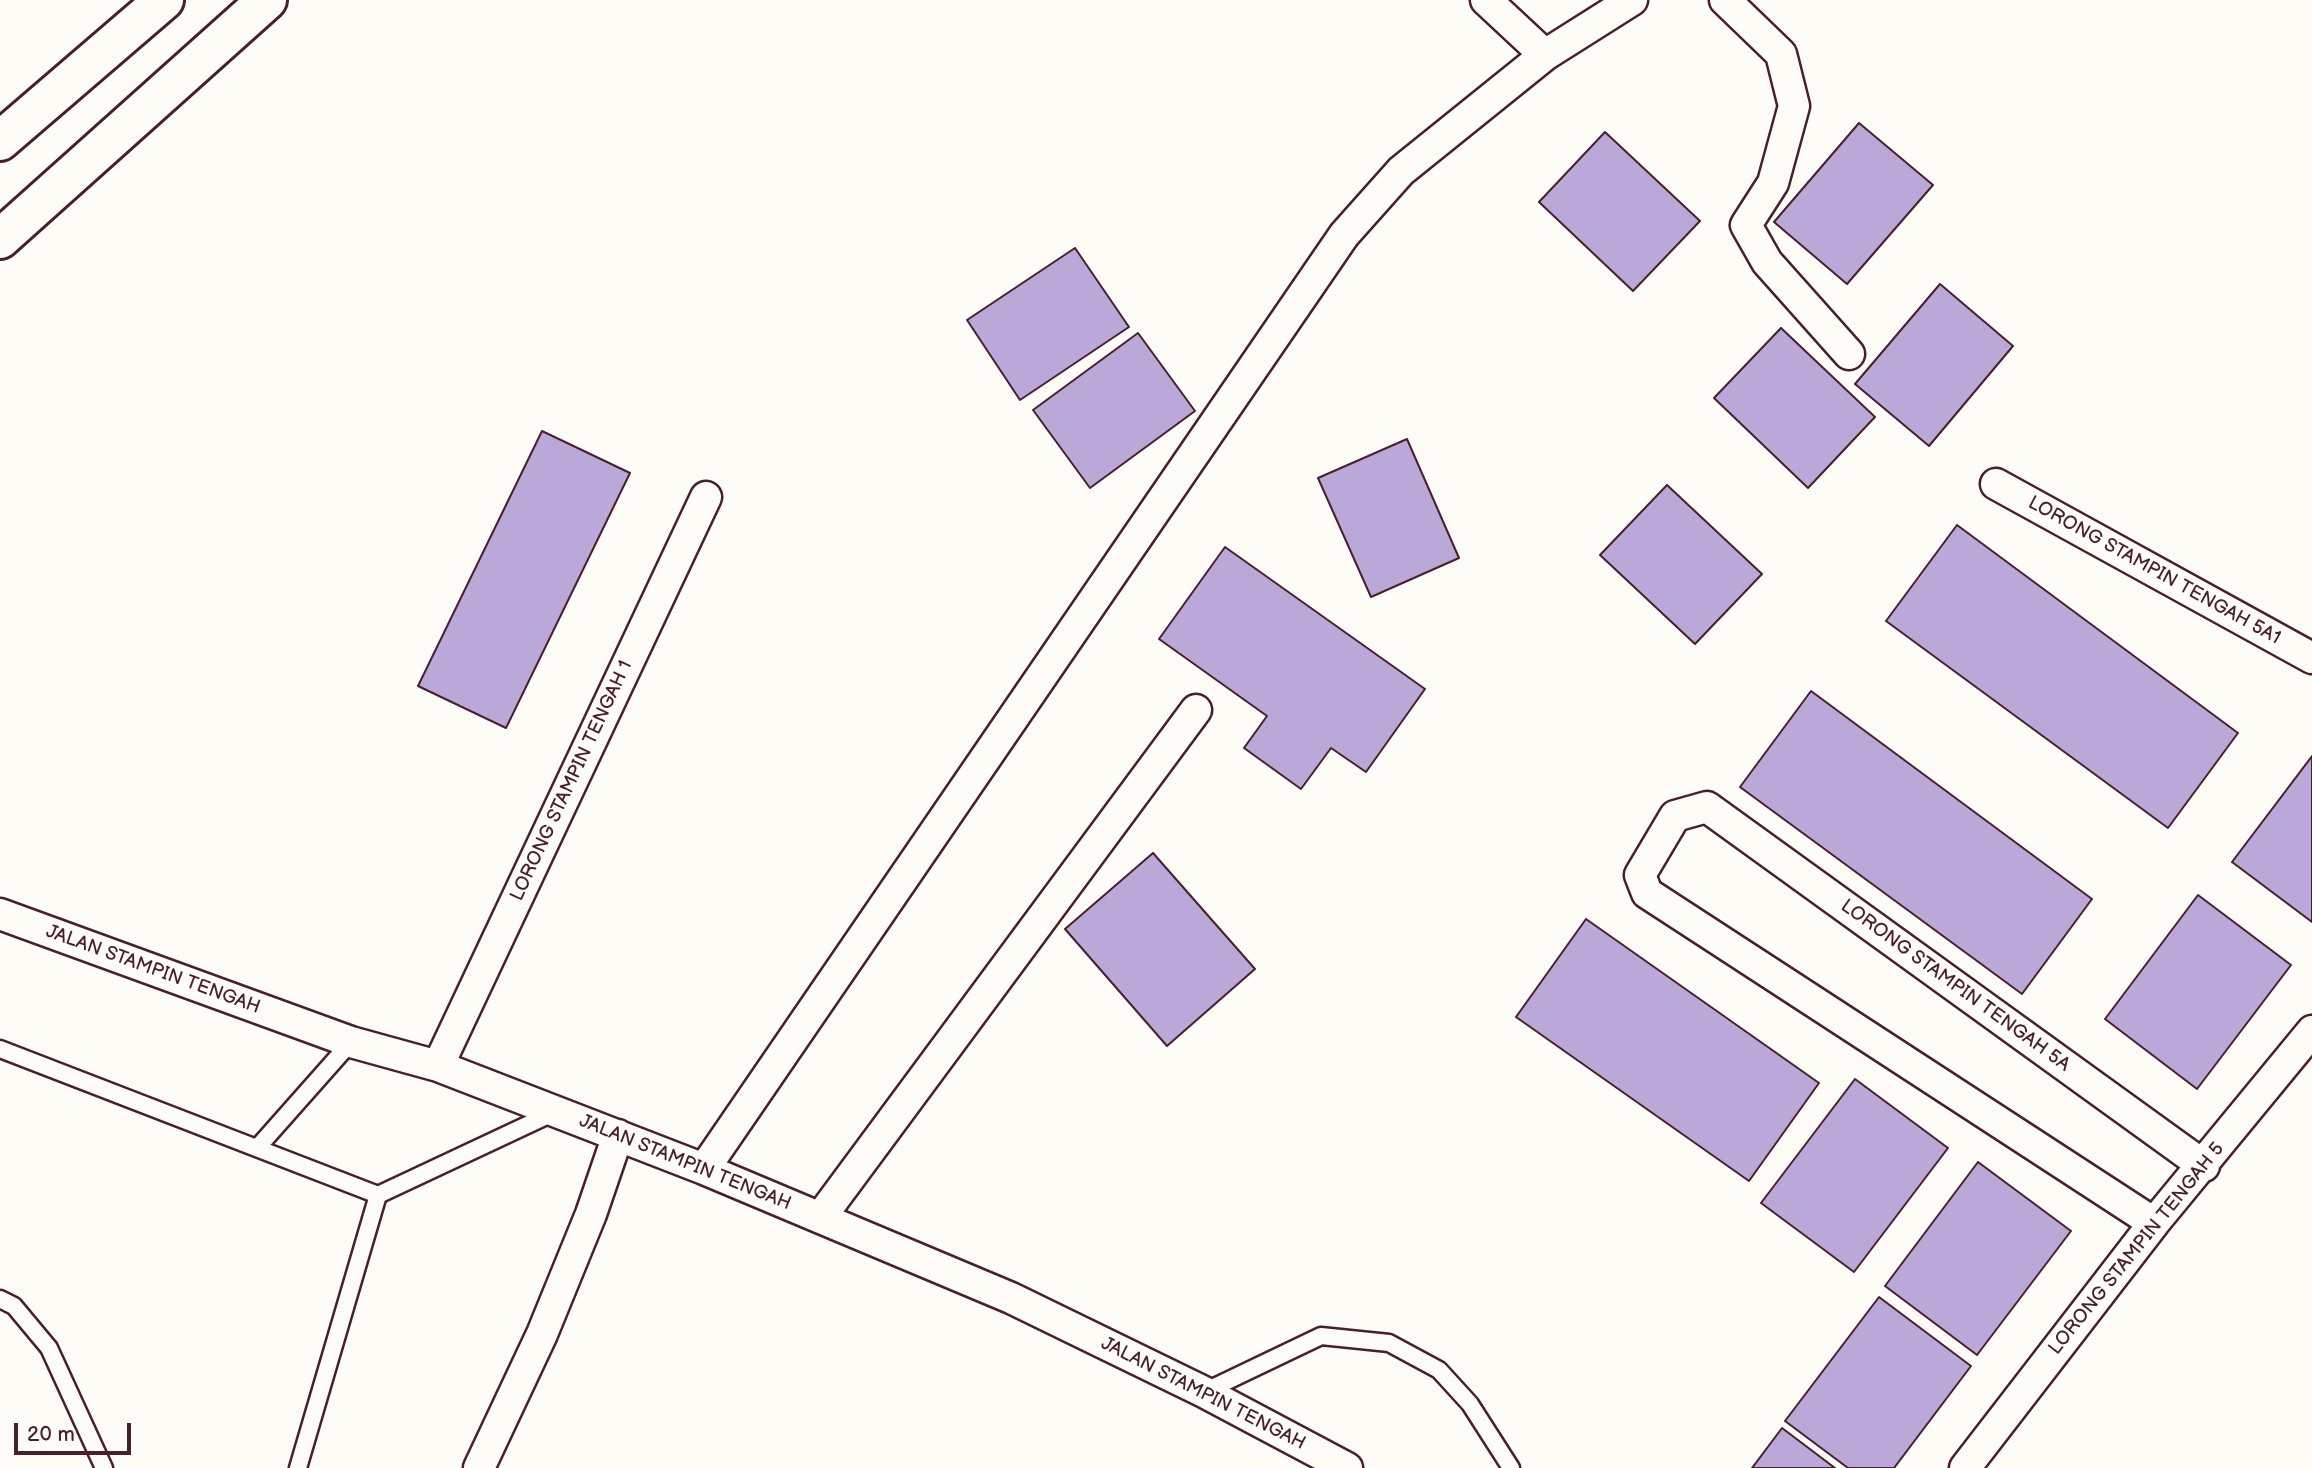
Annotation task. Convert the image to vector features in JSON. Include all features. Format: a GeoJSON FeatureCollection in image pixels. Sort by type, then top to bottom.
{"type":"FeatureCollection","features":[{"type":"Feature","properties":{"kind":"highway"},"geometry":{"type":"LineString","coordinates":[[0,141],[164,0]]}},
{"type":"Feature","properties":{"kind":"highway"},"geometry":{"type":"LineString","coordinates":[[0,239],[267,0]]}},
{"type":"Feature","properties":{"kind":"street"},"geometry":{"type":"LineString","coordinates":[[1486,0],[1545,55]]}},
{"type":"Feature","properties":{"kind":"street"},"geometry":{"type":"LineString","coordinates":[[704,1169],[1344,235],[1401,171],[1545,55],[1632,0]]}},
{"type":"Feature","properties":{"kind":"street"},"geometry":{"type":"LineString","coordinates":[[1725,0],[1781,54],[1794,106],[1773,183],[1746,225],[1767,262],[1849,354]]}},
{"type":"Feature","properties":{"kind":"street","name":"LORONG STAMPIN TENGAH 5A1"},"geometry":{"type":"LineString","coordinates":[[1996,484],[2312,658]]}},
{"type":"Feature","properties":{"kind":"street","name":"LORONG STAMPIN TENGAH 1"},"geometry":{"type":"LineString","coordinates":[[438,1066],[706,497]]}},
{"type":"Feature","properties":{"kind":"street"},"geometry":{"type":"LineString","coordinates":[[820,1217],[1196,710]]}},
{"type":"Feature","properties":{"kind":"street","name":"LORONG STAMPIN TENGAH 5A"},"geometry":{"type":"LineString","coordinates":[[2154,1223],[1647,893],[1640,875],[1675,816],[1707,807],[2204,1166]]}},
{"type":"Feature","properties":{"kind":"street","name":"JALAN STAMPIN TENGAH"},"geometry":{"type":"LineString","coordinates":[[0,914],[351,1042],[438,1066],[704,1169],[1011,1298],[1204,1392],[1347,1468]]}},
{"type":"Feature","properties":{"kind":"street","name":"LORONG STAMPIN TENGAH 5"},"geometry":{"type":"LineString","coordinates":[[1965,1468],[2154,1223],[2204,1166],[2312,1031]]}},
{"type":"Feature","properties":{"kind":"street"},"geometry":{"type":"LineString","coordinates":[[479,1468],[542,1334],[591,1213],[618,1135]]}},
{"type":"Feature","properties":{"kind":"lane"},"geometry":{"type":"LineString","coordinates":[[258,1147],[351,1042]]}},
{"type":"Feature","properties":{"kind":"lane"},"geometry":{"type":"LineString","coordinates":[[0,1049],[378,1195],[556,1111]]}},
{"type":"Feature","properties":{"kind":"lane"},"geometry":{"type":"LineString","coordinates":[[298,1468],[378,1195]]}},
{"type":"Feature","properties":{"kind":"lane"},"geometry":{"type":"LineString","coordinates":[[0,1299],[13,1306],[49,1348],[104,1468]]}},
{"type":"Feature","properties":{"kind":"lane"},"geometry":{"type":"LineString","coordinates":[[1204,1392],[1321,1336],[1389,1343],[1439,1370],[1470,1404],[1511,1468]]}},
{"type":"Feature","properties":{"kind":"building"},"geometry":{"type":"Polygon","coordinates":[[[1859,123],[1933,185],[1847,284],[1774,222],[1859,123]]]}},
{"type":"Feature","properties":{"kind":"building"},"geometry":{"type":"Polygon","coordinates":[[[1605,132],[1700,221],[1633,291],[1539,202],[1605,132]]]}},
{"type":"Feature","properties":{"kind":"building"},"geometry":{"type":"Polygon","coordinates":[[[1075,248],[1129,327],[1020,400],[967,320],[1075,248]]]}},
{"type":"Feature","properties":{"kind":"building"},"geometry":{"type":"Polygon","coordinates":[[[1940,284],[2013,346],[1929,446],[1855,384],[1940,284]]]}},
{"type":"Feature","properties":{"kind":"building"},"geometry":{"type":"Polygon","coordinates":[[[1781,328],[1875,417],[1808,488],[1714,398],[1781,328]]]}},
{"type":"Feature","properties":{"kind":"building"},"geometry":{"type":"Polygon","coordinates":[[[1138,333],[1195,411],[1090,488],[1033,410],[1138,333]]]}},
{"type":"Feature","properties":{"kind":"building"},"geometry":{"type":"Polygon","coordinates":[[[542,431],[630,473],[506,728],[418,686],[542,431]]]}},
{"type":"Feature","properties":{"kind":"building"},"geometry":{"type":"Polygon","coordinates":[[[1407,439],[1459,558],[1371,597],[1318,478],[1407,439]]]}},
{"type":"Feature","properties":{"kind":"building"},"geometry":{"type":"Polygon","coordinates":[[[1667,485],[1762,574],[1695,644],[1600,555],[1667,485]]]}},
{"type":"Feature","properties":{"kind":"building"},"geometry":{"type":"Polygon","coordinates":[[[1957,525],[2238,733],[2168,828],[1886,621],[1957,525]]]}},
{"type":"Feature","properties":{"kind":"building"},"geometry":{"type":"Polygon","coordinates":[[[1225,547],[1425,689],[1366,772],[1331,748],[1301,789],[1244,748],[1267,716],[1159,639],[1225,547]]]}},
{"type":"Feature","properties":{"kind":"building"},"geometry":{"type":"Polygon","coordinates":[[[1811,691],[2092,899],[2022,994],[1740,787],[1811,691]]]}},
{"type":"Feature","properties":{"kind":"building"},"geometry":{"type":"Polygon","coordinates":[[[2312,756],[2312,922],[2232,862],[2312,756]]]}},
{"type":"Feature","properties":{"kind":"building"},"geometry":{"type":"Polygon","coordinates":[[[1153,853],[1255,969],[1167,1046],[1065,929],[1153,853]]]}},
{"type":"Feature","properties":{"kind":"building"},"geometry":{"type":"Polygon","coordinates":[[[2198,895],[2291,965],[2197,1089],[2105,1019],[2198,895]]]}},
{"type":"Feature","properties":{"kind":"building"},"geometry":{"type":"Polygon","coordinates":[[[1586,919],[1819,1083],[1749,1181],[1516,1017],[1586,919]]]}},
{"type":"Feature","properties":{"kind":"building"},"geometry":{"type":"Polygon","coordinates":[[[1855,1079],[1948,1148],[1854,1272],[1761,1203],[1855,1079]]]}},
{"type":"Feature","properties":{"kind":"building"},"geometry":{"type":"Polygon","coordinates":[[[1978,1162],[2071,1231],[1977,1355],[1885,1286],[1978,1162]]]}},
{"type":"Feature","properties":{"kind":"building"},"geometry":{"type":"Polygon","coordinates":[[[1879,1297],[1971,1366],[1894,1468],[1848,1468],[1785,1421],[1879,1297]]]}},
{"type":"Feature","properties":{"kind":"building"},"geometry":{"type":"Polygon","coordinates":[[[1782,1428],[1835,1468],[1752,1468],[1782,1428]]]}}]}
